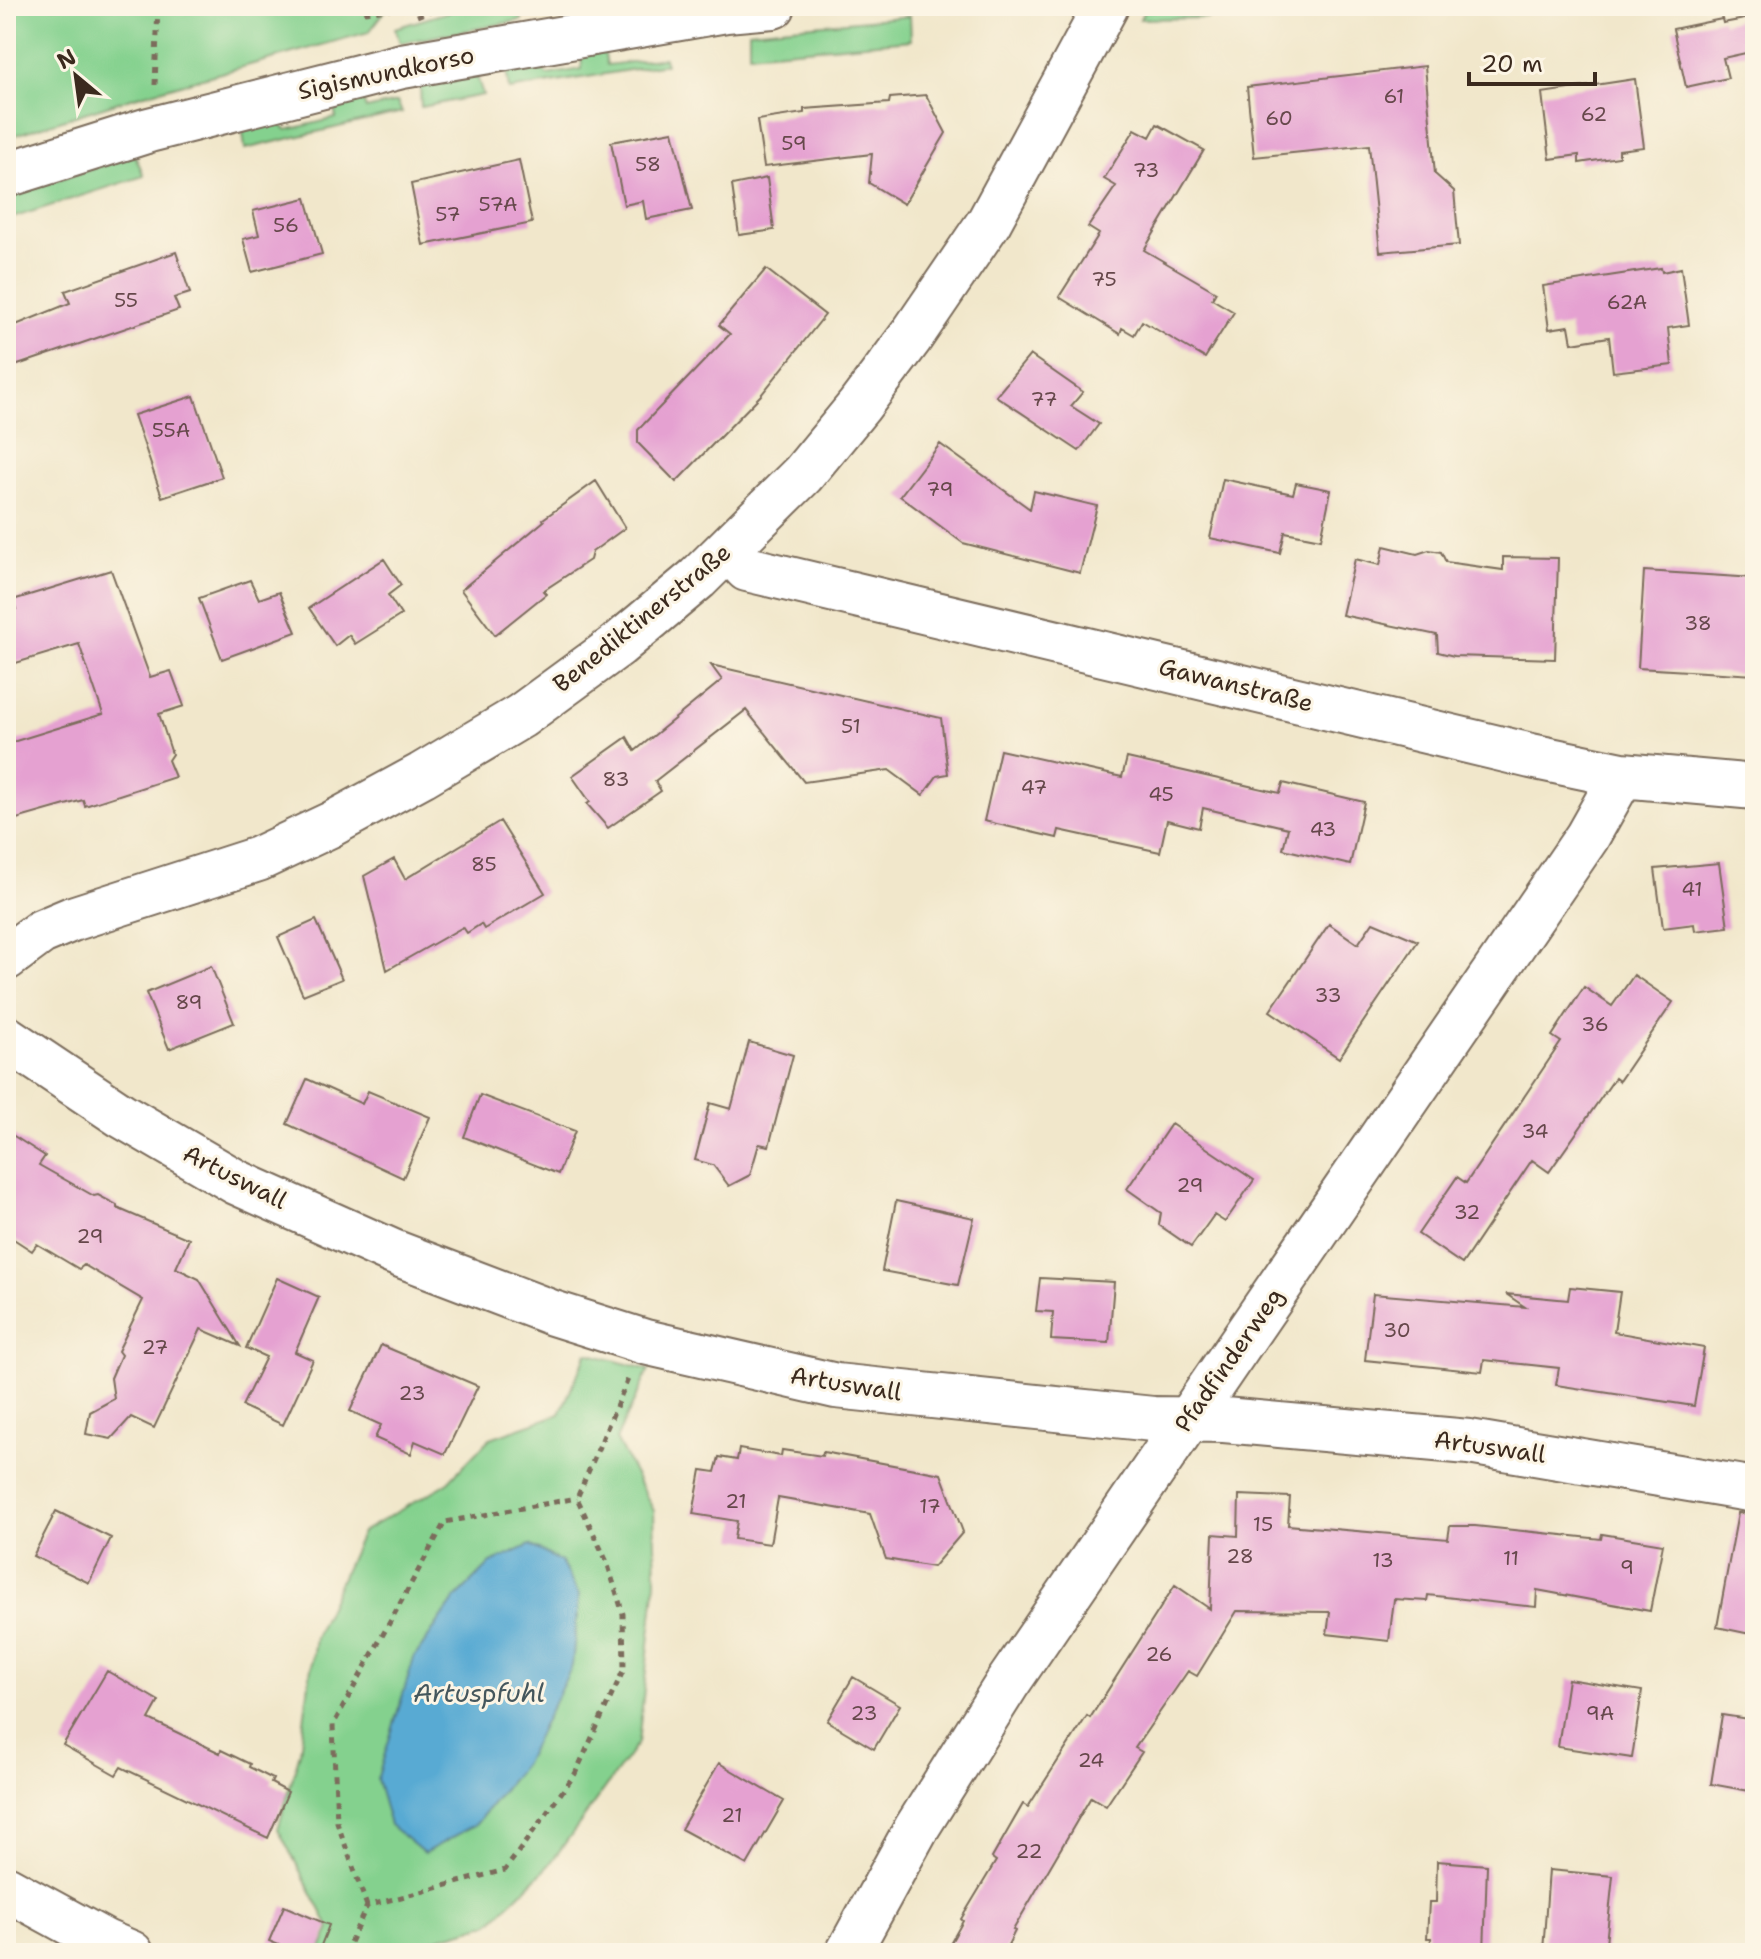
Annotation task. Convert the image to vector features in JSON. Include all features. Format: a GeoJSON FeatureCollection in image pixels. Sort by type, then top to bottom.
{"type":"FeatureCollection","features":[{"type":"Feature","properties":{"kind":"street","name":"Sigismundkorso"},"geometry":{"type":"LineString","coordinates":[[6,175],[149,130],[402,66],[726,10],[773,6]]}},
{"type":"Feature","properties":{"kind":"street","name":"Benediktinerstraße"},"geometry":{"type":"LineString","coordinates":[[6,958],[41,932],[72,919],[258,859],[330,825],[422,775],[521,716],[618,645],[698,578],[803,474],[910,338],[989,222],[1106,6]]}},
{"type":"Feature","properties":{"kind":"street","name":"Gawanstraße"},"geometry":{"type":"LineString","coordinates":[[728,549],[747,569],[1531,756],[1622,775],[1755,787]]}},
{"type":"Feature","properties":{"kind":"street","name":"Pfadfinderweg"},"geometry":{"type":"LineString","coordinates":[[848,1953],[916,1829],[1007,1684],[1587,837],[1622,775]]}},
{"type":"Feature","properties":{"kind":"street","name":"Artuswall"},"geometry":{"type":"LineString","coordinates":[[6,1038],[121,1115],[236,1182],[393,1252],[553,1313],[645,1342],[836,1386],[1153,1419],[1224,1420],[1469,1442],[1755,1490]]}},
{"type":"Feature","properties":{"kind":"street"},"geometry":{"type":"LineString","coordinates":[[6,1888],[131,1953]]}},
{"type":"Feature","properties":{"kind":"path"},"geometry":{"type":"LineString","coordinates":[[157,44],[158,6]]}},
{"type":"Feature","properties":{"kind":"path"},"geometry":{"type":"LineString","coordinates":[[354,6],[364,12],[412,6]]}},
{"type":"Feature","properties":{"kind":"path"},"geometry":{"type":"LineString","coordinates":[[367,1906],[505,1870],[575,1774],[624,1669],[623,1614],[607,1562],[577,1498],[631,1374]]}},
{"type":"Feature","properties":{"kind":"path"},"geometry":{"type":"LineString","coordinates":[[345,1953],[367,1906],[337,1822],[333,1725],[445,1522],[577,1498]]}},
{"type":"Feature","properties":{"kind":"green space"},"geometry":{"type":"Polygon","coordinates":[[[6,6],[389,6],[369,32],[141,95],[6,138],[6,6]]]}},
{"type":"Feature","properties":{"kind":"green space"},"geometry":{"type":"Polygon","coordinates":[[[468,6],[522,6],[522,20],[400,43],[395,28],[468,6]]]}},
{"type":"Feature","properties":{"kind":"green space"},"geometry":{"type":"Polygon","coordinates":[[[1146,6],[1207,6],[1208,18],[1140,19],[1146,6]]]}},
{"type":"Feature","properties":{"kind":"green space"},"geometry":{"type":"Polygon","coordinates":[[[910,16],[911,40],[749,54],[749,31],[910,16]]]}},
{"type":"Feature","properties":{"kind":"green space"},"geometry":{"type":"Polygon","coordinates":[[[604,50],[607,65],[664,58],[666,64],[509,90],[506,67],[536,61],[547,75],[582,69],[581,54],[604,50]]]}},
{"type":"Feature","properties":{"kind":"green space"},"geometry":{"type":"Polygon","coordinates":[[[476,73],[483,95],[421,107],[420,84],[476,73]]]}},
{"type":"Feature","properties":{"kind":"green space"},"geometry":{"type":"Polygon","coordinates":[[[362,97],[366,109],[397,102],[402,112],[245,149],[242,125],[271,118],[287,130],[336,118],[333,103],[362,97]]]}},
{"type":"Feature","properties":{"kind":"green space"},"geometry":{"type":"Polygon","coordinates":[[[135,155],[144,176],[6,220],[6,196],[135,155]]]}},
{"type":"Feature","properties":{"kind":"green space"},"geometry":{"type":"Polygon","coordinates":[[[587,1353],[649,1370],[616,1439],[654,1511],[656,1581],[638,1743],[549,1865],[490,1923],[388,1953],[319,1953],[330,1928],[278,1829],[300,1752],[315,1637],[362,1532],[446,1484],[490,1438],[560,1414],[587,1353]],[[524,1763],[424,1853],[476,1824],[524,1763]]]}},
{"type":"Feature","properties":{"kind":"water","name":"Artuspfuhl"},"geometry":{"type":"Polygon","coordinates":[[[530,1545],[561,1562],[579,1595],[572,1666],[524,1763],[476,1824],[424,1853],[390,1825],[377,1780],[414,1658],[455,1599],[491,1563],[530,1545]]]}},
{"type":"Feature","properties":{"kind":"building"},"geometry":{"type":"Polygon","coordinates":[[[1755,17],[1755,51],[1723,58],[1728,78],[1686,87],[1673,29],[1722,19],[1723,23],[1755,17]]]}},
{"type":"Feature","properties":{"kind":"building"},"geometry":{"type":"Polygon","coordinates":[[[1425,66],[1435,174],[1454,191],[1459,245],[1380,252],[1369,145],[1254,157],[1247,87],[1425,66]]]}},
{"type":"Feature","properties":{"kind":"building"},"geometry":{"type":"Polygon","coordinates":[[[1635,79],[1644,147],[1619,150],[1619,157],[1579,163],[1579,155],[1550,159],[1542,93],[1635,79]]]}},
{"type":"Feature","properties":{"kind":"building"},"geometry":{"type":"Polygon","coordinates":[[[926,95],[946,133],[904,204],[869,183],[872,154],[764,167],[757,120],[804,113],[804,109],[889,103],[890,98],[926,95]]]}},
{"type":"Feature","properties":{"kind":"building"},"geometry":{"type":"Polygon","coordinates":[[[1157,124],[1204,150],[1144,250],[1216,292],[1212,299],[1234,312],[1205,358],[1142,321],[1134,335],[1122,328],[1120,334],[1059,297],[1099,234],[1088,227],[1116,186],[1104,179],[1135,129],[1150,137],[1157,124]]]}},
{"type":"Feature","properties":{"kind":"building"},"geometry":{"type":"Polygon","coordinates":[[[673,131],[692,210],[646,219],[643,201],[624,205],[611,142],[673,131]]]}},
{"type":"Feature","properties":{"kind":"building"},"geometry":{"type":"Polygon","coordinates":[[[519,160],[532,223],[423,245],[411,184],[519,160]]]}},
{"type":"Feature","properties":{"kind":"building"},"geometry":{"type":"Polygon","coordinates":[[[767,178],[774,230],[739,235],[732,185],[767,178]]]}},
{"type":"Feature","properties":{"kind":"building"},"geometry":{"type":"Polygon","coordinates":[[[306,198],[322,254],[252,272],[243,239],[259,235],[253,211],[306,198]]]}},
{"type":"Feature","properties":{"kind":"building"},"geometry":{"type":"Polygon","coordinates":[[[176,252],[190,293],[174,298],[179,310],[6,369],[6,329],[70,303],[65,291],[176,252]]]}},
{"type":"Feature","properties":{"kind":"building"},"geometry":{"type":"Polygon","coordinates":[[[1661,268],[1662,272],[1681,268],[1689,325],[1668,328],[1672,365],[1613,372],[1609,337],[1572,343],[1569,326],[1549,329],[1543,286],[1661,268]]]}},
{"type":"Feature","properties":{"kind":"building"},"geometry":{"type":"Polygon","coordinates":[[[766,269],[825,315],[761,395],[676,482],[638,443],[638,430],[730,334],[719,325],[766,269]]]}},
{"type":"Feature","properties":{"kind":"building"},"geometry":{"type":"Polygon","coordinates":[[[1030,355],[1083,392],[1071,406],[1099,424],[1079,451],[996,396],[1030,355]]]}},
{"type":"Feature","properties":{"kind":"building"},"geometry":{"type":"Polygon","coordinates":[[[194,396],[222,477],[162,497],[134,415],[194,396]]]}},
{"type":"Feature","properties":{"kind":"building"},"geometry":{"type":"Polygon","coordinates":[[[940,444],[1030,509],[1034,491],[1097,506],[1080,573],[963,543],[900,496],[940,444]]]}},
{"type":"Feature","properties":{"kind":"building"},"geometry":{"type":"Polygon","coordinates":[[[1223,479],[1293,494],[1296,483],[1331,490],[1321,539],[1285,532],[1280,553],[1210,538],[1223,479]]]}},
{"type":"Feature","properties":{"kind":"building"},"geometry":{"type":"Polygon","coordinates":[[[596,481],[625,528],[592,552],[590,560],[543,591],[546,594],[495,635],[461,590],[543,519],[596,481]]]}},
{"type":"Feature","properties":{"kind":"building"},"geometry":{"type":"Polygon","coordinates":[[[1384,546],[1417,554],[1429,550],[1441,552],[1446,562],[1503,570],[1503,557],[1558,558],[1555,659],[1454,656],[1438,652],[1437,635],[1342,615],[1355,559],[1380,565],[1384,546]]]}},
{"type":"Feature","properties":{"kind":"building"},"geometry":{"type":"Polygon","coordinates":[[[384,559],[401,585],[388,595],[401,615],[355,644],[349,635],[335,646],[309,608],[384,559]]]}},
{"type":"Feature","properties":{"kind":"building"},"geometry":{"type":"Polygon","coordinates":[[[111,570],[150,677],[171,671],[184,706],[159,714],[172,754],[168,760],[175,777],[85,806],[83,800],[6,822],[6,744],[103,714],[79,644],[6,666],[6,611],[16,609],[13,600],[111,570]]]}},
{"type":"Feature","properties":{"kind":"building"},"geometry":{"type":"Polygon","coordinates":[[[1644,571],[1755,578],[1755,675],[1638,668],[1644,571]]]}},
{"type":"Feature","properties":{"kind":"building"},"geometry":{"type":"Polygon","coordinates":[[[250,580],[259,599],[279,592],[296,632],[222,659],[199,598],[250,580]]]}},
{"type":"Feature","properties":{"kind":"building"},"geometry":{"type":"Polygon","coordinates":[[[711,665],[941,718],[948,774],[937,776],[923,795],[889,770],[804,782],[746,710],[655,781],[661,791],[608,828],[587,804],[590,802],[572,776],[627,737],[635,751],[722,680],[711,665]]]}},
{"type":"Feature","properties":{"kind":"building"},"geometry":{"type":"Polygon","coordinates":[[[1000,750],[1122,777],[1127,758],[1280,793],[1283,783],[1364,802],[1350,865],[1283,849],[1288,828],[1203,808],[1199,828],[1167,820],[1160,852],[1059,830],[1057,838],[984,821],[1000,750]]]}},
{"type":"Feature","properties":{"kind":"building"},"geometry":{"type":"Polygon","coordinates":[[[500,821],[545,893],[484,929],[481,924],[467,933],[463,927],[387,970],[364,876],[394,859],[405,879],[500,821]]]}},
{"type":"Feature","properties":{"kind":"building"},"geometry":{"type":"Polygon","coordinates":[[[1719,863],[1728,927],[1695,931],[1694,924],[1663,928],[1655,869],[1719,863]]]}},
{"type":"Feature","properties":{"kind":"building"},"geometry":{"type":"Polygon","coordinates":[[[316,920],[342,979],[303,995],[278,937],[316,920]]]}},
{"type":"Feature","properties":{"kind":"building"},"geometry":{"type":"Polygon","coordinates":[[[1373,922],[1418,941],[1339,1058],[1270,1011],[1329,924],[1358,944],[1373,922]]]}},
{"type":"Feature","properties":{"kind":"building"},"geometry":{"type":"Polygon","coordinates":[[[211,966],[234,1023],[169,1049],[146,993],[211,966]]]}},
{"type":"Feature","properties":{"kind":"building"},"geometry":{"type":"Polygon","coordinates":[[[1634,975],[1673,1002],[1619,1081],[1615,1078],[1549,1172],[1532,1160],[1462,1264],[1418,1234],[1457,1177],[1466,1183],[1561,1042],[1552,1036],[1584,987],[1612,1006],[1634,975]]]}},
{"type":"Feature","properties":{"kind":"building"},"geometry":{"type":"Polygon","coordinates":[[[749,1042],[793,1055],[769,1146],[759,1144],[750,1175],[729,1186],[713,1165],[695,1160],[710,1103],[731,1109],[749,1042]]]}},
{"type":"Feature","properties":{"kind":"building"},"geometry":{"type":"Polygon","coordinates":[[[307,1079],[362,1104],[368,1091],[430,1117],[403,1178],[287,1124],[307,1079]]]}},
{"type":"Feature","properties":{"kind":"building"},"geometry":{"type":"Polygon","coordinates":[[[480,1095],[575,1131],[558,1174],[464,1137],[480,1095]]]}},
{"type":"Feature","properties":{"kind":"building"},"geometry":{"type":"Polygon","coordinates":[[[1171,1124],[1254,1180],[1225,1222],[1214,1215],[1191,1247],[1159,1225],[1161,1213],[1127,1189],[1171,1124]]]}},
{"type":"Feature","properties":{"kind":"building"},"geometry":{"type":"Polygon","coordinates":[[[6,1131],[45,1156],[39,1165],[94,1196],[117,1205],[117,1208],[189,1239],[176,1268],[199,1279],[240,1346],[201,1329],[154,1428],[131,1417],[111,1439],[86,1434],[90,1412],[114,1399],[111,1378],[121,1355],[118,1351],[143,1300],[84,1265],[79,1269],[37,1244],[32,1251],[6,1234],[6,1131]]]}},
{"type":"Feature","properties":{"kind":"building"},"geometry":{"type":"Polygon","coordinates":[[[896,1201],[974,1218],[958,1285],[882,1271],[896,1201]]]}},
{"type":"Feature","properties":{"kind":"building"},"geometry":{"type":"Polygon","coordinates":[[[277,1278],[319,1297],[295,1352],[313,1360],[283,1425],[242,1406],[266,1357],[246,1348],[277,1278]]]}},
{"type":"Feature","properties":{"kind":"building"},"geometry":{"type":"Polygon","coordinates":[[[1040,1278],[1114,1282],[1109,1343],[1051,1340],[1053,1312],[1036,1311],[1040,1278]]]}},
{"type":"Feature","properties":{"kind":"building"},"geometry":{"type":"Polygon","coordinates":[[[1570,1287],[1620,1292],[1614,1332],[1704,1348],[1694,1406],[1556,1385],[1559,1368],[1484,1360],[1482,1372],[1365,1360],[1373,1294],[1525,1307],[1506,1294],[1568,1300],[1570,1287]]]}},
{"type":"Feature","properties":{"kind":"building"},"geometry":{"type":"Polygon","coordinates":[[[381,1345],[478,1386],[445,1454],[415,1441],[411,1454],[375,1438],[381,1425],[350,1411],[381,1345]]]}},
{"type":"Feature","properties":{"kind":"building"},"geometry":{"type":"Polygon","coordinates":[[[739,1449],[781,1456],[782,1450],[822,1456],[823,1452],[941,1474],[963,1532],[933,1567],[886,1559],[870,1514],[778,1498],[770,1544],[734,1539],[737,1521],[693,1514],[701,1470],[715,1472],[719,1457],[737,1460],[739,1449]]]}},
{"type":"Feature","properties":{"kind":"building"},"geometry":{"type":"Polygon","coordinates":[[[1239,1495],[1290,1497],[1288,1525],[1448,1539],[1450,1526],[1475,1526],[1601,1539],[1602,1534],[1663,1544],[1650,1611],[1537,1590],[1536,1607],[1428,1595],[1427,1601],[1394,1599],[1389,1641],[1327,1634],[1330,1612],[1237,1611],[1197,1676],[1188,1671],[1135,1748],[1142,1752],[1106,1806],[1091,1797],[1013,1930],[1004,1953],[945,1953],[963,1921],[961,1919],[996,1861],[992,1858],[1023,1804],[1028,1807],[1087,1716],[1090,1718],[1175,1585],[1210,1609],[1213,1534],[1238,1536],[1239,1495]]]}},
{"type":"Feature","properties":{"kind":"building"},"geometry":{"type":"Polygon","coordinates":[[[56,1511],[111,1538],[89,1583],[33,1556],[56,1511]]]}},
{"type":"Feature","properties":{"kind":"building"},"geometry":{"type":"Polygon","coordinates":[[[1738,1513],[1755,1514],[1755,1635],[1717,1627],[1738,1513]]]}},
{"type":"Feature","properties":{"kind":"building"},"geometry":{"type":"Polygon","coordinates":[[[107,1671],[159,1701],[149,1719],[250,1764],[249,1767],[273,1779],[271,1783],[288,1792],[268,1838],[121,1767],[116,1775],[63,1745],[107,1671]]]}},
{"type":"Feature","properties":{"kind":"building"},"geometry":{"type":"Polygon","coordinates":[[[853,1677],[900,1705],[874,1749],[827,1721],[853,1677]]]}},
{"type":"Feature","properties":{"kind":"building"},"geometry":{"type":"Polygon","coordinates":[[[1568,1679],[1642,1691],[1632,1758],[1558,1747],[1568,1679]]]}},
{"type":"Feature","properties":{"kind":"building"},"geometry":{"type":"Polygon","coordinates":[[[1722,1715],[1755,1720],[1755,1792],[1711,1784],[1722,1715]]]}},
{"type":"Feature","properties":{"kind":"building"},"geometry":{"type":"Polygon","coordinates":[[[719,1763],[784,1801],[747,1865],[681,1829],[719,1763]]]}},
{"type":"Feature","properties":{"kind":"building"},"geometry":{"type":"Polygon","coordinates":[[[1437,1861],[1487,1865],[1484,1953],[1430,1953],[1431,1938],[1427,1938],[1429,1902],[1436,1902],[1437,1861]]]}},
{"type":"Feature","properties":{"kind":"building"},"geometry":{"type":"Polygon","coordinates":[[[1549,1870],[1613,1876],[1605,1953],[1543,1951],[1549,1870]]]}},
{"type":"Feature","properties":{"kind":"building"},"geometry":{"type":"Polygon","coordinates":[[[284,1906],[329,1925],[318,1953],[298,1953],[269,1941],[284,1906]]]}}]}
